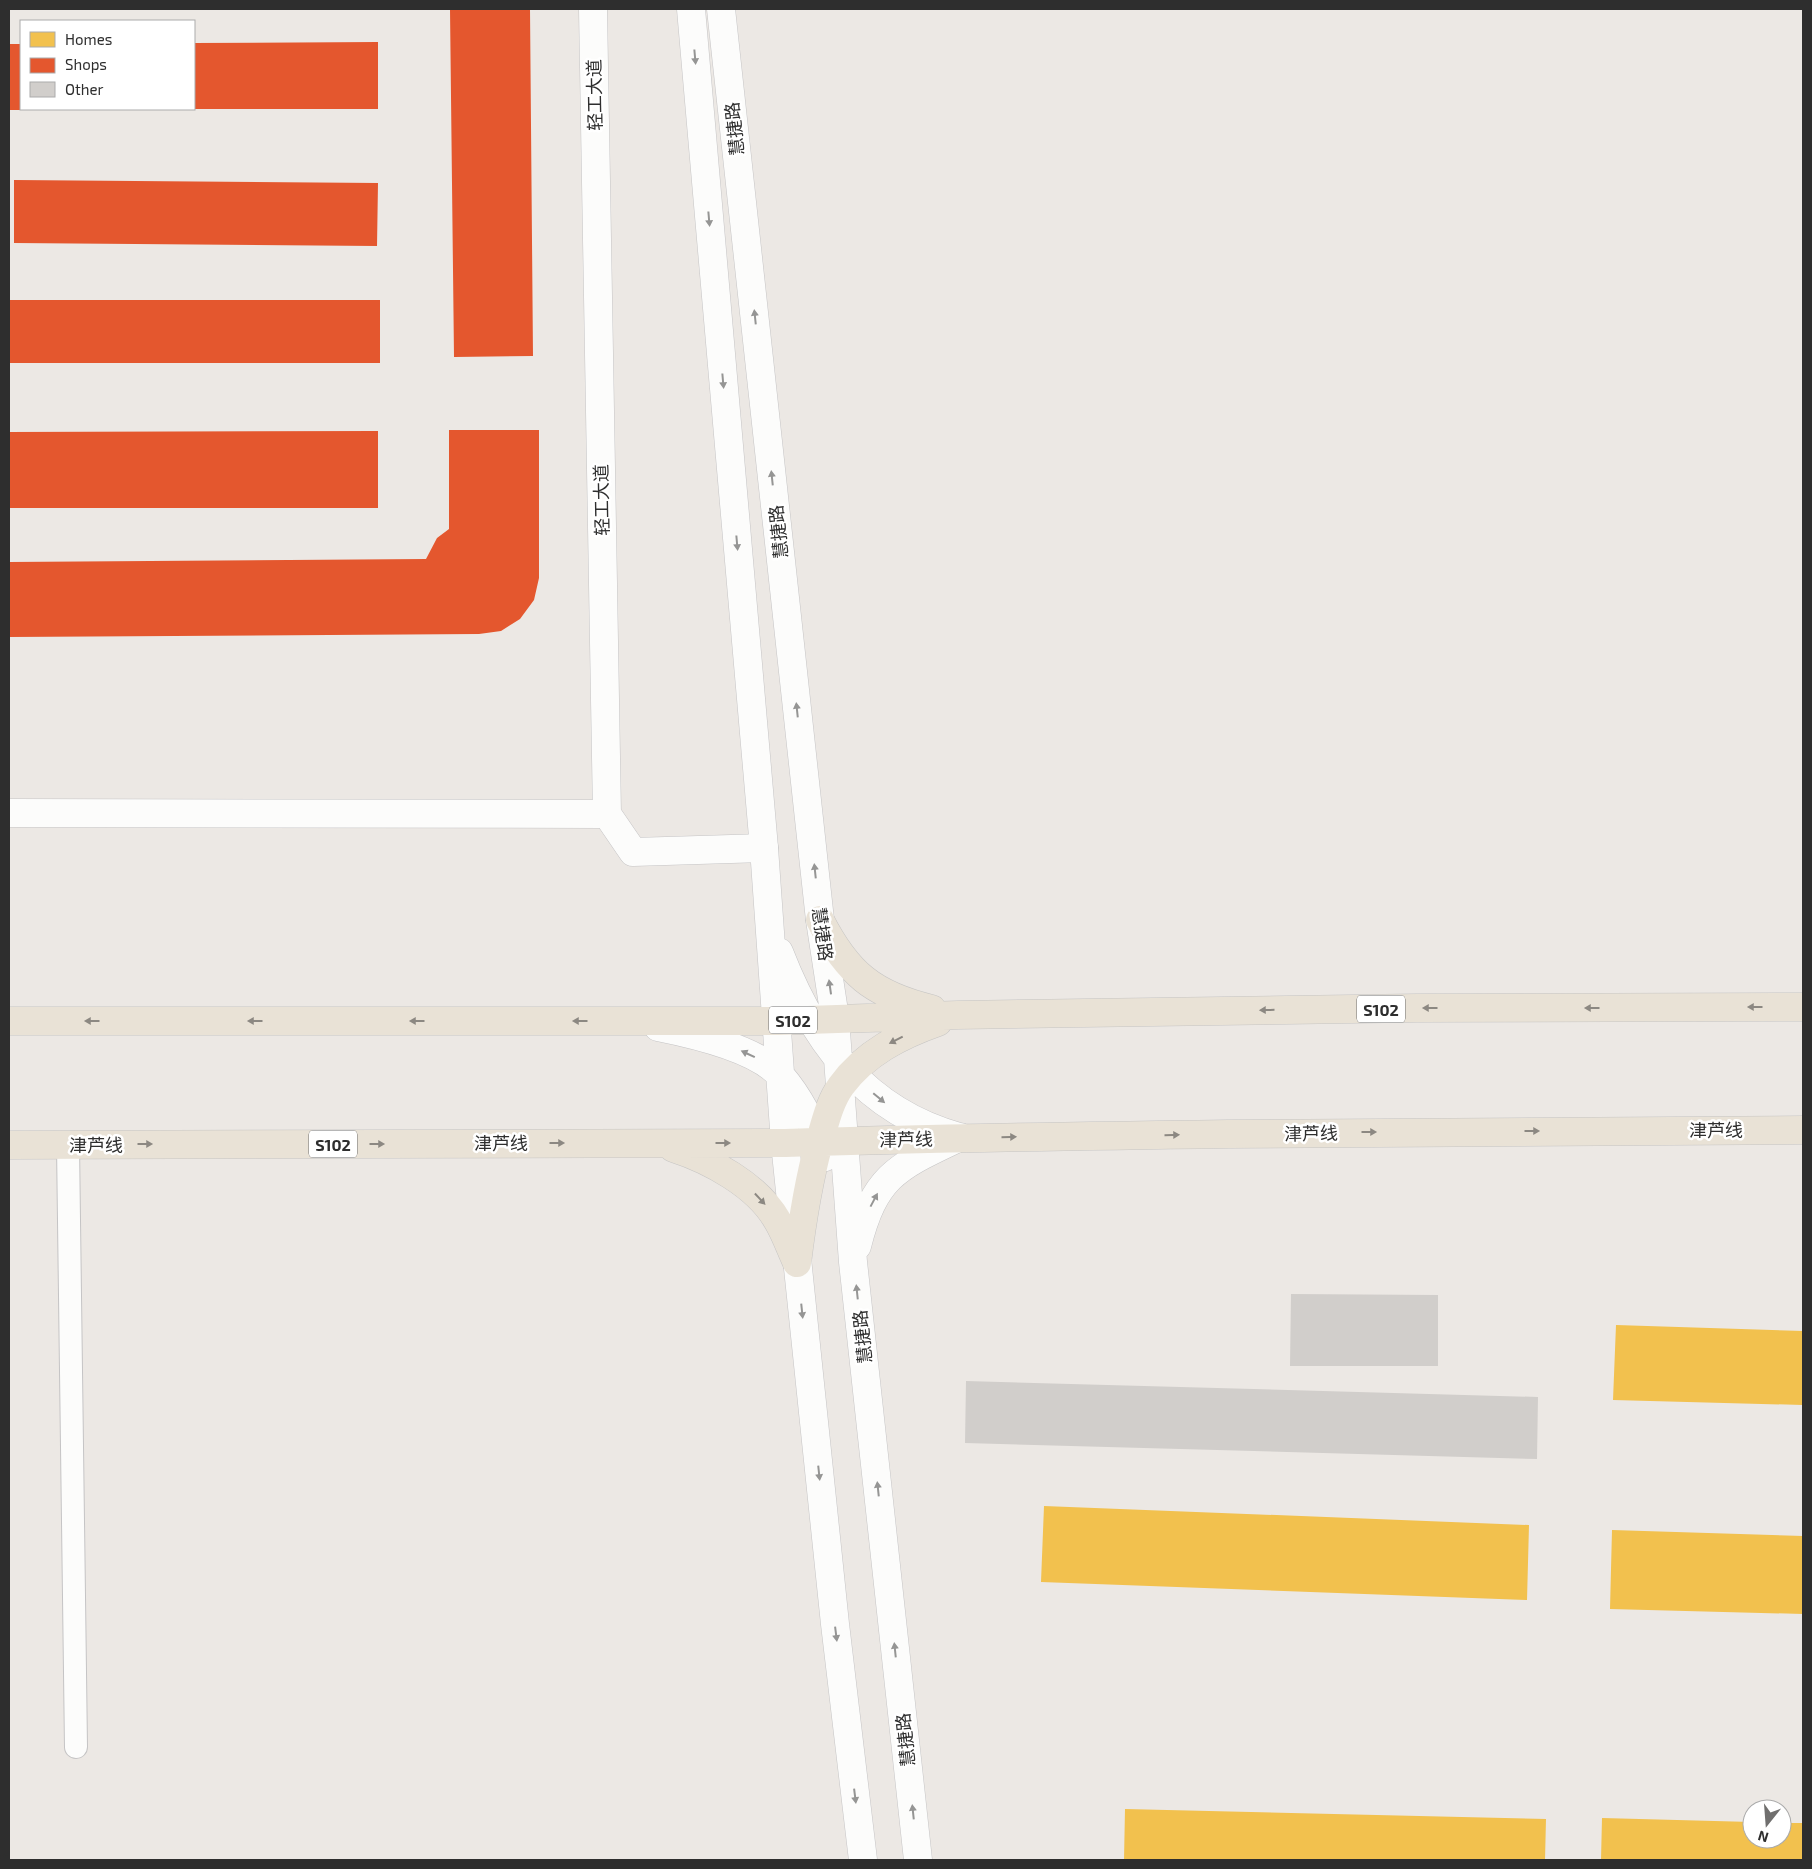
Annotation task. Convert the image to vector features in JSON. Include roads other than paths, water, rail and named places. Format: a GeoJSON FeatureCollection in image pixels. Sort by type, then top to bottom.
{"type":"FeatureCollection","features":[{"type":"Feature","properties":{"kind":"highway"},"geometry":{"type":"LineString","coordinates":[[820,920],[832,944],[842,958],[853,971],[866,981],[899,999],[958,1015]]}},
{"type":"Feature","properties":{"kind":"highway","name":"S102"},"geometry":{"type":"LineString","coordinates":[[9,1021],[777,1021],[958,1015],[1417,1008],[1803,1007]]}},
{"type":"Feature","properties":{"kind":"highway"},"geometry":{"type":"LineString","coordinates":[[797,1262],[804,1208],[832,1141],[828,1113],[844,1074],[883,1046],[914,1031],[958,1015]]}},
{"type":"Feature","properties":{"kind":"highway","name":"津芦线"},"geometry":{"type":"LineString","coordinates":[[9,1145],[785,1143],[960,1138],[1330,1133],[1803,1130]]}},
{"type":"Feature","properties":{"kind":"highway"},"geometry":{"type":"LineString","coordinates":[[657,1143],[695,1155],[729,1174],[758,1196],[777,1219],[797,1262]]}},
{"type":"Feature","properties":{"kind":"main road","name":"轻工大道"},"geometry":{"type":"LineString","coordinates":[[593,9],[607,814]]}},
{"type":"Feature","properties":{"kind":"main road","name":"慧捷路"},"geometry":{"type":"LineString","coordinates":[[691,9],[764,848],[785,1143],[835,1624],[862,1860]]}},
{"type":"Feature","properties":{"kind":"main road","name":"慧捷路"},"geometry":{"type":"LineString","coordinates":[[721,9],[820,920],[823,1019],[844,1074]]}},
{"type":"Feature","properties":{"kind":"main road"},"geometry":{"type":"LineString","coordinates":[[9,814],[607,814],[633,852],[764,848]]}},
{"type":"Feature","properties":{"kind":"main road"},"geometry":{"type":"LineString","coordinates":[[770,927],[786,969],[823,1019]]}},
{"type":"Feature","properties":{"kind":"main road"},"geometry":{"type":"LineString","coordinates":[[629,1021],[684,1032],[730,1046],[760,1060],[780,1075],[807,1115],[832,1141],[832,1177],[853,1262]]}},
{"type":"Feature","properties":{"kind":"main road"},"geometry":{"type":"LineString","coordinates":[[844,1074],[901,1114],[960,1138]]}},
{"type":"Feature","properties":{"kind":"main road"},"geometry":{"type":"LineString","coordinates":[[853,1262],[863,1223],[874,1196],[890,1177],[906,1164],[960,1138]]}},
{"type":"Feature","properties":{"kind":"main road","name":"慧捷路"},"geometry":{"type":"LineString","coordinates":[[853,1262],[918,1860]]}},
{"type":"Feature","properties":{"kind":"lane"},"geometry":{"type":"LineString","coordinates":[[68,1145],[76,1747]]}}]}
